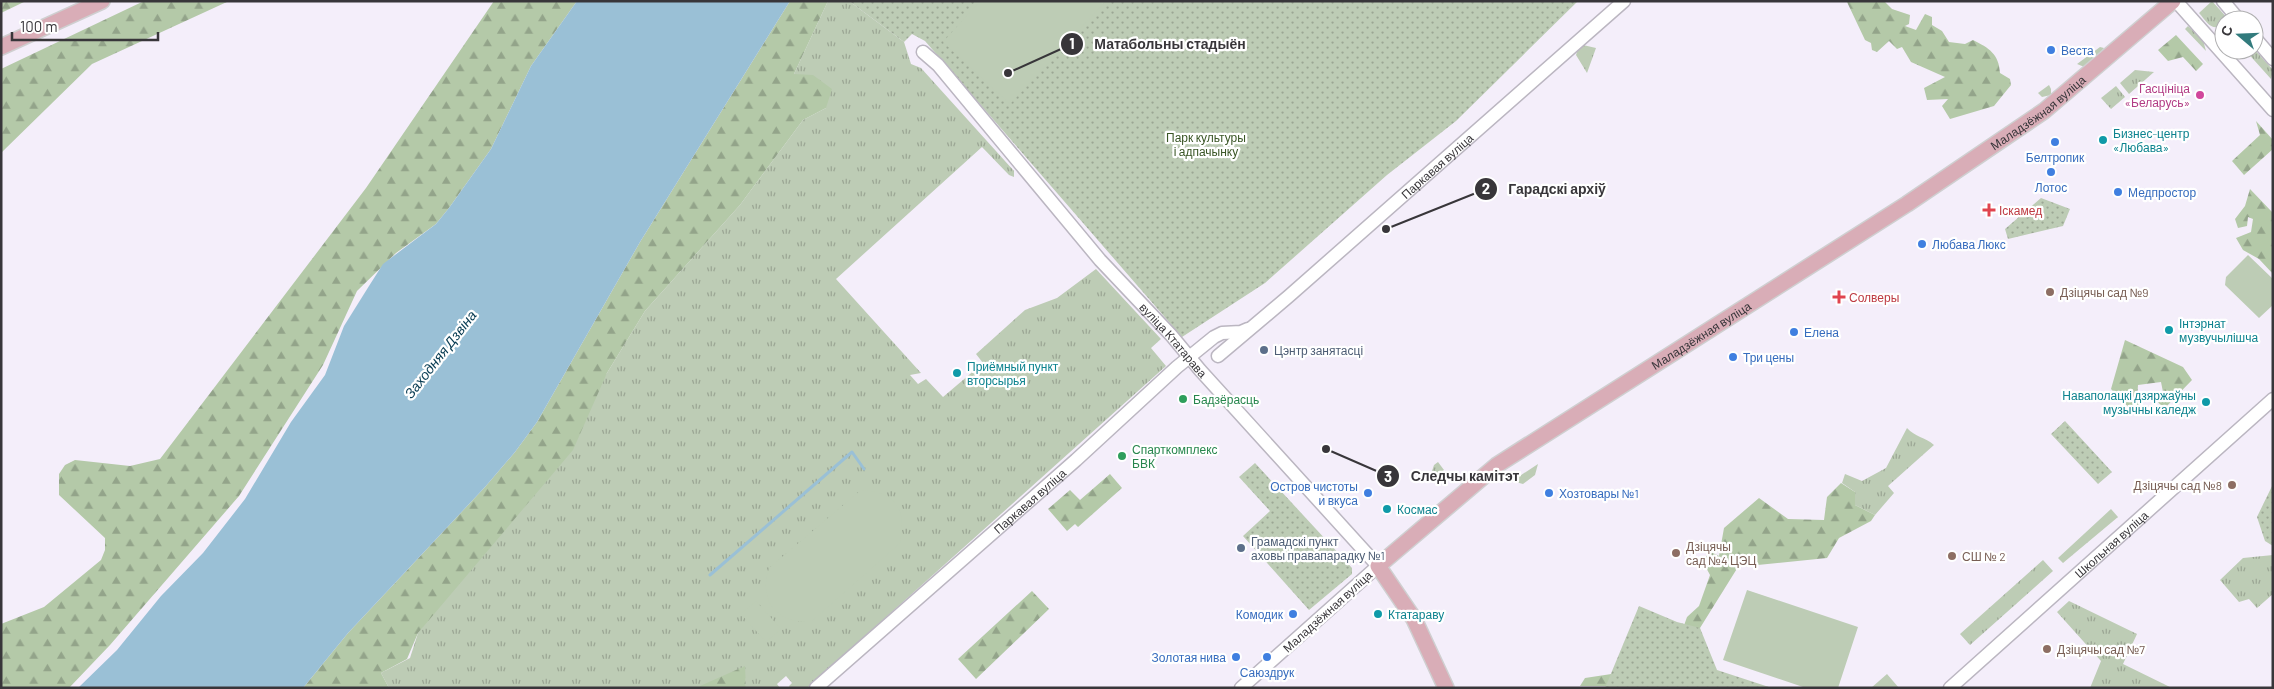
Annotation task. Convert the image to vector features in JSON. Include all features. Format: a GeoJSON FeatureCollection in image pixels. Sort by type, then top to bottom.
{"type":"FeatureCollection","features":[{"type":"Feature","properties":{"kind":"main road"},"geometry":{"type":"LineString","coordinates":[[1,47],[102,1]]}},
{"type":"Feature","properties":{"kind":"main road","name":"Маладзёжная вуліца"},"geometry":{"type":"LineString","coordinates":[[1378,566],[1497,465],[1907,204],[2044,112],[2175,1]]}},
{"type":"Feature","properties":{"kind":"main road","name":"вуліца Ктатарава"},"geometry":{"type":"LineString","coordinates":[[1378,566],[1414,620],[1446,688]]}},
{"type":"Feature","properties":{"kind":"street","name":"Паркавая вуліца"},"geometry":{"type":"LineString","coordinates":[[1218,356],[1297,290],[1624,1]]}},
{"type":"Feature","properties":{"kind":"street"},"geometry":{"type":"LineString","coordinates":[[2175,1],[2273,110]]}},
{"type":"Feature","properties":{"kind":"street"},"geometry":{"type":"LineString","coordinates":[[2264,48],[2273,58]]}},
{"type":"Feature","properties":{"kind":"street","name":"вуліца Ктатарава"},"geometry":{"type":"LineString","coordinates":[[923,52],[938,65],[1100,260],[1378,566]]}},
{"type":"Feature","properties":{"kind":"street","name":"Паркавая вуліца"},"geometry":{"type":"LineString","coordinates":[[816,688],[1190,357],[1222,333],[1241,332],[1248,329]]}},
{"type":"Feature","properties":{"kind":"street","name":"Школьная вуліца"},"geometry":{"type":"LineString","coordinates":[[1950,688],[2273,399]]}},
{"type":"Feature","properties":{"kind":"street","name":"Маладзёжная вуліца"},"geometry":{"type":"LineString","coordinates":[[1240,688],[1378,566]]}},
{"type":"Feature","properties":{"kind":"green space"},"geometry":{"type":"Polygon","coordinates":[[[1,1],[26,1],[1,13],[1,1]]]}},
{"type":"Feature","properties":{"kind":"green space"},"geometry":{"type":"Polygon","coordinates":[[[144,1],[229,1],[92,64],[1,153],[1,69],[144,1]]]}},
{"type":"Feature","properties":{"kind":"green space"},"geometry":{"type":"Polygon","coordinates":[[[494,1],[577,1],[531,66],[491,149],[449,208],[436,224],[396,253],[357,291],[323,365],[239,496],[110,645],[69,688],[1,688],[1,624],[44,607],[101,560],[105,550],[105,538],[59,495],[59,474],[65,465],[75,460],[130,466],[160,459],[366,188],[494,1]]]}},
{"type":"Feature","properties":{"kind":"green space"},"geometry":{"type":"Polygon","coordinates":[[[790,1],[828,1],[794,74],[813,75],[832,89],[826,108],[803,120],[740,205],[645,311],[607,373],[573,450],[418,633],[407,659],[381,673],[389,688],[303,688],[348,633],[485,487],[515,452],[537,422],[640,242],[790,1]]]}},
{"type":"Feature","properties":{"kind":"green space"},"geometry":{"type":"Polygon","coordinates":[[[828,1],[849,1],[904,42],[911,64],[921,68],[1014,171],[1014,177],[1009,175],[982,147],[836,279],[921,373],[910,375],[918,384],[926,379],[943,397],[983,363],[976,354],[1025,310],[1057,298],[1096,269],[1161,339],[1151,348],[1166,366],[807,688],[790,688],[789,686],[792,683],[786,676],[777,684],[780,688],[746,688],[744,667],[699,688],[389,688],[381,673],[410,658],[418,633],[607,373],[645,311],[740,205],[803,120],[826,108],[794,74],[828,1]]]}},
{"type":"Feature","properties":{"kind":"green space","name":"Парк культуры і адпачынку"},"geometry":{"type":"Polygon","coordinates":[[[849,1],[1578,1],[1456,121],[1387,175],[1265,283],[1182,337],[925,41],[912,34],[904,42],[849,1]]]}},
{"type":"Feature","properties":{"kind":"green space"},"geometry":{"type":"Polygon","coordinates":[[[980,1],[1106,1],[1010,104],[943,42],[980,1]]]}},
{"type":"Feature","properties":{"kind":"green space"},"geometry":{"type":"Polygon","coordinates":[[[1884,1],[1892,9],[1910,15],[1909,24],[1905,26],[1916,30],[1925,14],[1932,17],[1932,25],[1942,31],[1949,42],[1965,44],[1973,40],[1979,43],[1992,52],[1998,61],[2000,73],[2010,79],[2011,85],[1994,106],[1950,119],[1942,106],[1948,99],[1927,100],[1924,88],[1945,77],[1911,62],[1902,47],[1897,49],[1889,41],[1877,52],[1872,50],[1871,43],[1865,40],[1847,2],[1884,1]]]}},
{"type":"Feature","properties":{"kind":"green space"},"geometry":{"type":"Polygon","coordinates":[[[2212,1],[2220,10],[2214,10],[2214,27],[2199,13],[2212,1]]]}},
{"type":"Feature","properties":{"kind":"green space"},"geometry":{"type":"Polygon","coordinates":[[[2188,26],[2203,40],[2206,51],[2185,29],[2188,26]]]}},
{"type":"Feature","properties":{"kind":"green space"},"geometry":{"type":"Polygon","coordinates":[[[2176,35],[2203,64],[2196,71],[2183,57],[2168,61],[2158,50],[2176,35]]]}},
{"type":"Feature","properties":{"kind":"green space"},"geometry":{"type":"Polygon","coordinates":[[[1583,45],[1596,48],[1587,73],[1576,55],[1578,49],[1583,45]]]}},
{"type":"Feature","properties":{"kind":"green space"},"geometry":{"type":"Polygon","coordinates":[[[2100,47],[2104,48],[2087,68],[2077,64],[2100,47]]]}},
{"type":"Feature","properties":{"kind":"green space"},"geometry":{"type":"Polygon","coordinates":[[[2254,60],[2264,60],[2273,70],[2271,79],[2254,60]]]}},
{"type":"Feature","properties":{"kind":"green space"},"geometry":{"type":"Polygon","coordinates":[[[2135,70],[2154,72],[2129,94],[2120,83],[2135,70]]]}},
{"type":"Feature","properties":{"kind":"green space"},"geometry":{"type":"Polygon","coordinates":[[[2049,85],[2051,95],[2042,97],[2038,93],[2049,85]]]}},
{"type":"Feature","properties":{"kind":"green space"},"geometry":{"type":"Polygon","coordinates":[[[2116,86],[2125,97],[2111,109],[2101,98],[2116,86]]]}},
{"type":"Feature","properties":{"kind":"green space"},"geometry":{"type":"Polygon","coordinates":[[[2256,121],[2273,140],[2273,149],[2244,175],[2232,161],[2260,135],[2256,121]]]}},
{"type":"Feature","properties":{"kind":"green space"},"geometry":{"type":"Polygon","coordinates":[[[2250,189],[2273,213],[2273,274],[2259,259],[2243,250],[2236,238],[2251,232],[2253,219],[2248,217],[2247,226],[2238,228],[2235,219],[2245,206],[2250,189]]]}},
{"type":"Feature","properties":{"kind":"green space"},"geometry":{"type":"Polygon","coordinates":[[[2041,198],[2070,209],[2063,226],[2008,239],[2005,229],[2041,198]]]}},
{"type":"Feature","properties":{"kind":"green space"},"geometry":{"type":"Polygon","coordinates":[[[2248,255],[2273,279],[2273,305],[2259,318],[2225,285],[2226,277],[2248,255]]]}},
{"type":"Feature","properties":{"kind":"green space"},"geometry":{"type":"Polygon","coordinates":[[[2125,340],[2183,367],[2192,380],[2164,409],[2158,402],[2163,392],[2161,382],[2138,385],[2137,401],[2146,414],[2137,416],[2111,389],[2125,340]]]}},
{"type":"Feature","properties":{"kind":"green space"},"geometry":{"type":"Polygon","coordinates":[[[2065,421],[2112,472],[2098,484],[2051,434],[2065,421]]]}},
{"type":"Feature","properties":{"kind":"green space"},"geometry":{"type":"Polygon","coordinates":[[[1907,428],[1934,445],[1888,486],[1894,493],[1875,515],[1855,505],[1855,492],[1842,483],[1845,474],[1862,481],[1886,468],[1907,428]]]}},
{"type":"Feature","properties":{"kind":"green space"},"geometry":{"type":"Polygon","coordinates":[[[1438,462],[1444,470],[1436,477],[1431,474],[1434,465],[1438,462]]]}},
{"type":"Feature","properties":{"kind":"green space"},"geometry":{"type":"Polygon","coordinates":[[[1255,463],[1352,568],[1352,574],[1309,610],[1243,536],[1270,511],[1239,477],[1255,463]]]}},
{"type":"Feature","properties":{"kind":"green space"},"geometry":{"type":"Polygon","coordinates":[[[1538,464],[1535,475],[1523,484],[1512,481],[1538,464]]]}},
{"type":"Feature","properties":{"kind":"green space"},"geometry":{"type":"Polygon","coordinates":[[[1110,474],[1122,488],[1078,527],[1075,524],[1067,531],[1048,509],[1070,490],[1080,500],[1110,474]]]}},
{"type":"Feature","properties":{"kind":"green space"},"geometry":{"type":"Polygon","coordinates":[[[1841,483],[1855,492],[1855,505],[1875,515],[1871,521],[1839,538],[1827,558],[1738,567],[1700,628],[1701,638],[1715,672],[1759,688],[1580,686],[1585,678],[1618,673],[1681,634],[1687,617],[1699,606],[1710,575],[1702,560],[1711,552],[1719,556],[1724,528],[1759,498],[1788,519],[1824,520],[1827,497],[1841,483]]]}},
{"type":"Feature","properties":{"kind":"green space"},"geometry":{"type":"Polygon","coordinates":[[[2273,484],[2273,546],[2265,541],[2257,517],[2273,484]]]}},
{"type":"Feature","properties":{"kind":"green space"},"geometry":{"type":"Polygon","coordinates":[[[861,490],[884,494],[897,505],[902,521],[900,543],[811,622],[799,622],[780,614],[768,600],[766,580],[769,568],[861,490]]]}},
{"type":"Feature","properties":{"kind":"green space"},"geometry":{"type":"Polygon","coordinates":[[[2111,509],[2118,517],[2063,563],[2058,558],[2111,509]]]}},
{"type":"Feature","properties":{"kind":"green space"},"geometry":{"type":"Polygon","coordinates":[[[2273,555],[2273,594],[2257,608],[2249,599],[2239,602],[2220,580],[2243,558],[2273,555]]]}},
{"type":"Feature","properties":{"kind":"green space"},"geometry":{"type":"Polygon","coordinates":[[[2043,560],[2053,571],[1970,645],[1960,634],[2043,560]]]}},
{"type":"Feature","properties":{"kind":"green space"},"geometry":{"type":"Polygon","coordinates":[[[1747,590],[1858,627],[1838,688],[1806,688],[1723,660],[1747,590]]]}},
{"type":"Feature","properties":{"kind":"green space"},"geometry":{"type":"Polygon","coordinates":[[[1032,591],[1049,609],[976,679],[958,659],[1032,591]]]}},
{"type":"Feature","properties":{"kind":"green space"},"geometry":{"type":"Polygon","coordinates":[[[756,601],[781,629],[766,642],[741,614],[756,601]]]}},
{"type":"Feature","properties":{"kind":"green space"},"geometry":{"type":"Polygon","coordinates":[[[2069,601],[2137,634],[2123,664],[2172,688],[2090,688],[2101,661],[2057,612],[2069,601]]]}},
{"type":"Feature","properties":{"kind":"green space"},"geometry":{"type":"Polygon","coordinates":[[[1639,606],[1677,622],[1700,628],[1717,670],[1772,688],[1605,688],[1639,606]]]}},
{"type":"Feature","properties":{"kind":"green space"},"geometry":{"type":"Polygon","coordinates":[[[745,666],[746,688],[699,688],[700,686],[745,666]]]}},
{"type":"Feature","properties":{"kind":"green space"},"geometry":{"type":"Polygon","coordinates":[[[1887,674],[1899,688],[1871,688],[1887,674]]]}},
{"type":"Feature","properties":{"kind":"water","name":"Заходняя Дзвіна"},"geometry":{"type":"Polygon","coordinates":[[[577,1],[790,1],[640,242],[537,422],[515,452],[485,487],[348,633],[303,688],[78,688],[117,650],[161,596],[203,553],[245,499],[291,422],[325,375],[344,326],[383,264],[436,224],[449,208],[491,149],[531,66],[577,1]]]}},
{"type":"Feature","properties":{"kind":"waterway"},"geometry":{"type":"LineString","coordinates":[[710,575],[852,452],[864,469]]}},
{"type":"Feature","properties":{"kind":"place","name":"Веста"},"geometry":{"type":"Point","coordinates":[2051,50]}},
{"type":"Feature","properties":{"kind":"place","name":"Матабольны стадыён"},"geometry":{"type":"Point","coordinates":[1008,73]}},
{"type":"Feature","properties":{"kind":"place","name":"Гасцініца «Беларусь»"},"geometry":{"type":"Point","coordinates":[2200,95]}},
{"type":"Feature","properties":{"kind":"place","name":"Бизнес-центр «Любава»"},"geometry":{"type":"Point","coordinates":[2103,140]}},
{"type":"Feature","properties":{"kind":"place","name":"Белтропик"},"geometry":{"type":"Point","coordinates":[2055,142]}},
{"type":"Feature","properties":{"kind":"place","name":"Лотос"},"geometry":{"type":"Point","coordinates":[2051,172]}},
{"type":"Feature","properties":{"kind":"place","name":"Медпростор"},"geometry":{"type":"Point","coordinates":[2118,192]}},
{"type":"Feature","properties":{"kind":"place","name":"Іскамед"},"geometry":{"type":"Point","coordinates":[1989,210]}},
{"type":"Feature","properties":{"kind":"place","name":"Гарадскі архіў"},"geometry":{"type":"Point","coordinates":[1386,229]}},
{"type":"Feature","properties":{"kind":"place","name":"Любава Люкс"},"geometry":{"type":"Point","coordinates":[1922,244]}},
{"type":"Feature","properties":{"kind":"place","name":"Дзіцячы сад №9"},"geometry":{"type":"Point","coordinates":[2050,292]}},
{"type":"Feature","properties":{"kind":"place","name":"Солверы"},"geometry":{"type":"Point","coordinates":[1839,297]}},
{"type":"Feature","properties":{"kind":"place","name":"Інтэрнат музвучылішча"},"geometry":{"type":"Point","coordinates":[2169,330]}},
{"type":"Feature","properties":{"kind":"place","name":"Елена"},"geometry":{"type":"Point","coordinates":[1794,332]}},
{"type":"Feature","properties":{"kind":"place","name":"Цэнтр занятасці"},"geometry":{"type":"Point","coordinates":[1264,350]}},
{"type":"Feature","properties":{"kind":"place","name":"Три цены"},"geometry":{"type":"Point","coordinates":[1733,357]}},
{"type":"Feature","properties":{"kind":"place","name":"Приёмный пункт вторсырья"},"geometry":{"type":"Point","coordinates":[957,373]}},
{"type":"Feature","properties":{"kind":"place","name":"Бадзёрасць"},"geometry":{"type":"Point","coordinates":[1183,399]}},
{"type":"Feature","properties":{"kind":"place","name":"Наваполацкі дзяржаўны музычны каледж"},"geometry":{"type":"Point","coordinates":[2206,402]}},
{"type":"Feature","properties":{"kind":"place","name":"Следчы камітэт"},"geometry":{"type":"Point","coordinates":[1326,449]}},
{"type":"Feature","properties":{"kind":"place","name":"Спарткомплекс БВК"},"geometry":{"type":"Point","coordinates":[1122,456]}},
{"type":"Feature","properties":{"kind":"place","name":"Дзіцячы сад №8"},"geometry":{"type":"Point","coordinates":[2232,485]}},
{"type":"Feature","properties":{"kind":"place","name":"Остров чистоты и вкуса"},"geometry":{"type":"Point","coordinates":[1368,493]}},
{"type":"Feature","properties":{"kind":"place","name":"Хозтовары №1"},"geometry":{"type":"Point","coordinates":[1549,493]}},
{"type":"Feature","properties":{"kind":"place","name":"Космас"},"geometry":{"type":"Point","coordinates":[1387,509]}},
{"type":"Feature","properties":{"kind":"place","name":"Грамадскі пункт аховы правапарадку №1"},"geometry":{"type":"Point","coordinates":[1241,548]}},
{"type":"Feature","properties":{"kind":"place","name":"Дзіцячы сад №4 ЦЭЦ"},"geometry":{"type":"Point","coordinates":[1676,553]}},
{"type":"Feature","properties":{"kind":"place","name":"СШ № 2"},"geometry":{"type":"Point","coordinates":[1952,556]}},
{"type":"Feature","properties":{"kind":"place","name":"Комодик"},"geometry":{"type":"Point","coordinates":[1293,614]}},
{"type":"Feature","properties":{"kind":"place","name":"Ктатараву"},"geometry":{"type":"Point","coordinates":[1378,614]}},
{"type":"Feature","properties":{"kind":"place","name":"Дзіцячы сад №7"},"geometry":{"type":"Point","coordinates":[2047,649]}},
{"type":"Feature","properties":{"kind":"place","name":"Золотая нива"},"geometry":{"type":"Point","coordinates":[1236,657]}},
{"type":"Feature","properties":{"kind":"place","name":"Саюздрук"},"geometry":{"type":"Point","coordinates":[1267,657]}}]}
